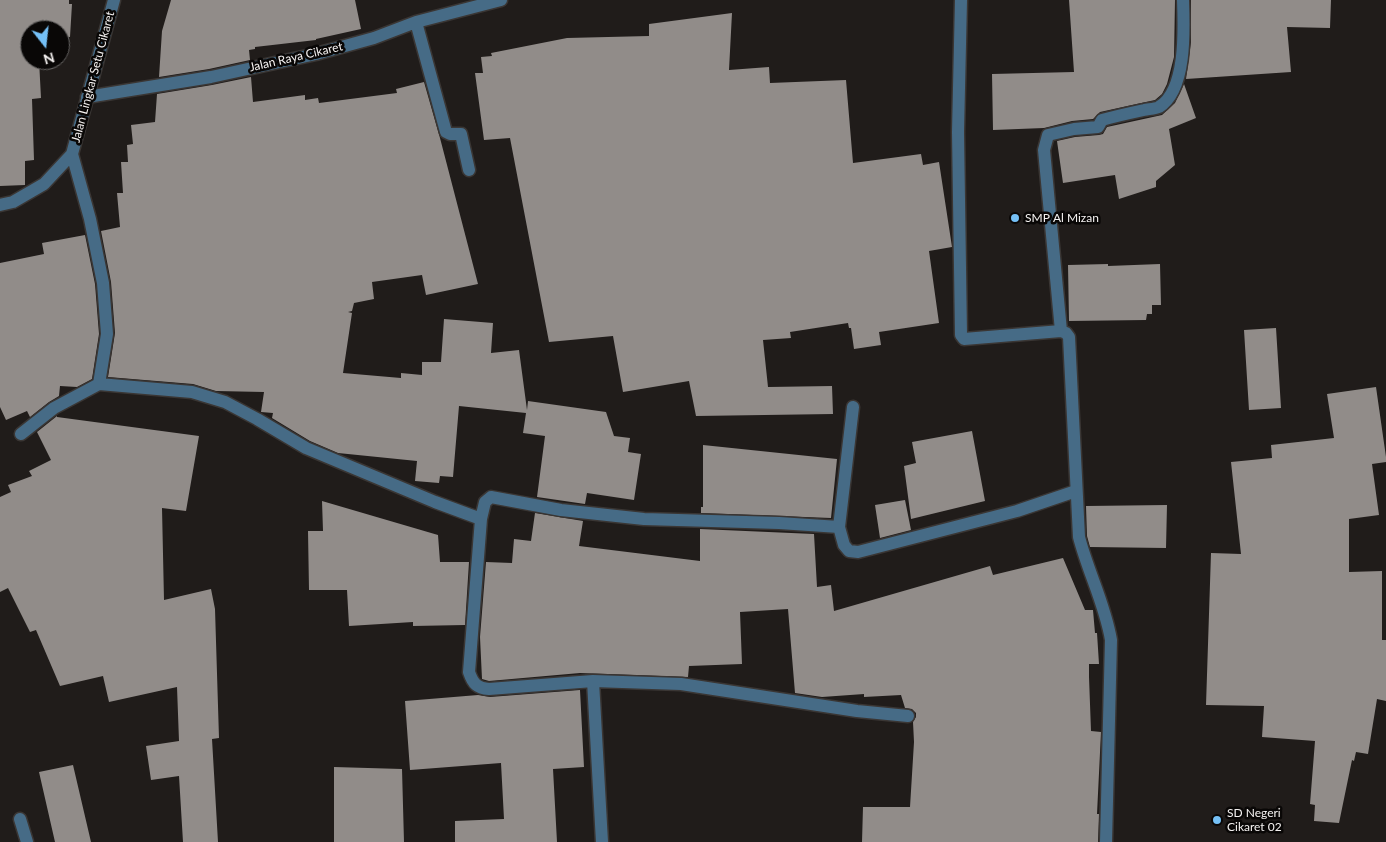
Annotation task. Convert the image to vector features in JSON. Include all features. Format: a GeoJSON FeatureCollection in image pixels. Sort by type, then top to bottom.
{"type":"FeatureCollection","features":[{"type":"Feature","properties":{"kind":"street","name":"Jalan Lingkar Setu Cikaret"},"geometry":{"type":"LineString","coordinates":[[0,205],[13,202],[44,184],[72,154],[114,0]]}},
{"type":"Feature","properties":{"kind":"street","name":"Jalan Raya Cikaret"},"geometry":{"type":"LineString","coordinates":[[87,97],[211,77],[316,54],[374,38],[416,22],[501,0]]}},
{"type":"Feature","properties":{"kind":"street"},"geometry":{"type":"LineString","coordinates":[[961,0],[958,132],[962,338],[1061,331],[1066,332],[1070,337],[1079,537],[1085,560],[1107,616],[1111,640],[1106,842]]}},
{"type":"Feature","properties":{"kind":"street"},"geometry":{"type":"LineString","coordinates":[[1061,331],[1044,150],[1048,135],[1074,129],[1098,127],[1103,119],[1159,107],[1170,95],[1177,80],[1182,60],[1184,38],[1183,0]]}},
{"type":"Feature","properties":{"kind":"street"},"geometry":{"type":"LineString","coordinates":[[416,22],[446,132],[461,134],[469,170]]}},
{"type":"Feature","properties":{"kind":"street"},"geometry":{"type":"LineString","coordinates":[[72,154],[90,220],[103,283],[107,334],[99,384]]}},
{"type":"Feature","properties":{"kind":"street"},"geometry":{"type":"LineString","coordinates":[[21,434],[54,408],[99,384],[192,392],[225,402],[306,448],[435,502],[481,519]]}},
{"type":"Feature","properties":{"kind":"street"},"geometry":{"type":"LineString","coordinates":[[853,407],[839,527],[844,545],[849,551],[858,552],[1018,511],[1076,491]]}},
{"type":"Feature","properties":{"kind":"street"},"geometry":{"type":"LineString","coordinates":[[839,527],[644,519],[561,510],[491,497],[485,502],[481,519],[469,672],[472,682],[479,688],[489,689],[593,680],[681,684],[858,711],[908,716]]}},
{"type":"Feature","properties":{"kind":"street"},"geometry":{"type":"LineString","coordinates":[[593,680],[602,842]]}},
{"type":"Feature","properties":{"kind":"street"},"geometry":{"type":"LineString","coordinates":[[20,819],[27,842]]}},
{"type":"Feature","properties":{"kind":"building"},"geometry":{"type":"Polygon","coordinates":[[[0,0],[69,0],[69,4],[72,4],[70,37],[70,20],[20,20],[20,70],[40,70],[41,98],[32,99],[34,160],[25,161],[25,185],[0,186],[0,0]]]}},
{"type":"Feature","properties":{"kind":"building"},"geometry":{"type":"Polygon","coordinates":[[[171,0],[355,0],[361,29],[316,40],[255,47],[255,49],[249,50],[250,60],[159,77],[162,31],[171,0]]]}},
{"type":"Feature","properties":{"kind":"building"},"geometry":{"type":"Polygon","coordinates":[[[1069,0],[1175,0],[1174,57],[1167,84],[1162,94],[1155,100],[1100,112],[1093,119],[1072,121],[1044,128],[993,130],[992,74],[1074,72],[1069,0]]]}},
{"type":"Feature","properties":{"kind":"building"},"geometry":{"type":"Polygon","coordinates":[[[1191,0],[1331,0],[1330,28],[1287,27],[1291,72],[1186,79],[1191,42],[1191,0]]]}},
{"type":"Feature","properties":{"kind":"building"},"geometry":{"type":"Polygon","coordinates":[[[732,13],[729,70],[769,67],[770,83],[846,80],[853,163],[921,154],[923,165],[939,162],[952,247],[929,251],[939,323],[879,332],[881,345],[854,349],[851,328],[849,328],[848,323],[790,332],[791,338],[763,340],[768,387],[832,386],[833,414],[696,416],[689,381],[623,392],[613,336],[549,342],[510,138],[484,140],[475,73],[483,73],[481,57],[492,56],[491,53],[567,38],[649,36],[649,24],[732,13]]]}},
{"type":"Feature","properties":{"kind":"building"},"geometry":{"type":"Polygon","coordinates":[[[251,77],[253,102],[305,95],[305,100],[318,98],[319,103],[397,93],[396,89],[424,82],[478,284],[426,295],[422,275],[372,282],[374,299],[354,303],[352,311],[348,312],[352,313],[343,373],[401,378],[401,373],[422,375],[422,362],[441,362],[444,319],[493,323],[491,353],[519,350],[527,410],[528,401],[606,412],[614,436],[630,438],[628,452],[641,454],[634,500],[587,493],[585,504],[537,497],[545,436],[523,433],[526,413],[459,406],[453,477],[440,476],[439,483],[415,481],[417,461],[338,453],[310,441],[272,418],[273,413],[261,412],[264,392],[216,391],[193,384],[108,377],[115,333],[111,282],[101,231],[120,227],[117,193],[123,193],[121,162],[128,162],[127,145],[133,144],[131,125],[155,122],[157,94],[251,77]]]}},
{"type":"Feature","properties":{"kind":"building"},"geometry":{"type":"Polygon","coordinates":[[[1184,84],[1196,118],[1169,129],[1175,165],[1156,181],[1156,187],[1119,199],[1115,175],[1063,183],[1057,141],[1099,135],[1103,134],[1107,127],[1162,115],[1175,103],[1184,84]]]}},
{"type":"Feature","properties":{"kind":"building"},"geometry":{"type":"Polygon","coordinates":[[[85,235],[95,284],[99,334],[92,379],[77,387],[60,386],[59,396],[30,417],[27,411],[6,420],[0,407],[0,263],[44,254],[42,243],[85,235]]]}},
{"type":"Feature","properties":{"kind":"building"},"geometry":{"type":"Polygon","coordinates":[[[1108,264],[1108,266],[1160,264],[1161,305],[1152,305],[1152,314],[1147,314],[1146,320],[1069,321],[1068,265],[1108,264]]]}},
{"type":"Feature","properties":{"kind":"building"},"geometry":{"type":"Polygon","coordinates":[[[1276,328],[1281,408],[1249,410],[1244,330],[1276,328]]]}},
{"type":"Feature","properties":{"kind":"building"},"geometry":{"type":"Polygon","coordinates":[[[1376,387],[1386,457],[1386,462],[1372,464],[1379,515],[1349,519],[1349,572],[1382,571],[1382,640],[1386,640],[1386,701],[1377,699],[1368,754],[1356,752],[1354,761],[1352,760],[1339,823],[1314,821],[1315,805],[1310,804],[1315,741],[1262,737],[1264,706],[1206,705],[1211,553],[1241,554],[1231,462],[1272,458],[1271,445],[1334,438],[1327,394],[1376,387]]]}},
{"type":"Feature","properties":{"kind":"building"},"geometry":{"type":"Polygon","coordinates":[[[57,416],[199,436],[186,511],[162,508],[164,600],[211,589],[215,609],[219,738],[212,739],[218,842],[183,842],[179,776],[151,780],[146,746],[179,741],[177,687],[109,702],[103,676],[60,686],[36,630],[30,632],[8,588],[0,592],[0,497],[11,492],[8,485],[32,476],[29,471],[51,460],[37,432],[57,416]]]}},
{"type":"Feature","properties":{"kind":"building"},"geometry":{"type":"Polygon","coordinates":[[[972,431],[985,501],[911,519],[904,466],[916,463],[912,442],[972,431]]]}},
{"type":"Feature","properties":{"kind":"building"},"geometry":{"type":"Polygon","coordinates":[[[703,445],[837,459],[831,518],[701,513],[701,507],[703,507],[703,445]]]}},
{"type":"Feature","properties":{"kind":"building"},"geometry":{"type":"Polygon","coordinates":[[[905,500],[911,530],[880,538],[875,505],[905,500]]]}},
{"type":"Feature","properties":{"kind":"building"},"geometry":{"type":"Polygon","coordinates":[[[322,501],[438,535],[440,562],[469,562],[465,625],[413,626],[413,622],[349,626],[347,590],[309,590],[308,531],[323,531],[322,501]]]}},
{"type":"Feature","properties":{"kind":"building"},"geometry":{"type":"Polygon","coordinates":[[[1167,505],[1166,548],[1090,547],[1087,536],[1086,506],[1167,505]]]}},
{"type":"Feature","properties":{"kind":"building"},"geometry":{"type":"Polygon","coordinates":[[[535,513],[583,521],[579,546],[700,561],[700,529],[814,534],[817,587],[831,585],[834,611],[990,566],[993,575],[1063,558],[1085,610],[1093,610],[1095,633],[1097,633],[1099,664],[1089,664],[1089,677],[1091,731],[1101,732],[1097,814],[1099,814],[1098,842],[862,842],[863,807],[910,807],[914,742],[913,722],[916,713],[912,709],[905,708],[901,695],[864,697],[864,694],[822,697],[795,693],[788,609],[740,612],[742,664],[689,666],[688,677],[580,673],[489,681],[482,679],[480,637],[486,562],[512,563],[514,539],[531,541],[535,513]]]}},
{"type":"Feature","properties":{"kind":"building"},"geometry":{"type":"Polygon","coordinates":[[[580,690],[584,767],[553,769],[557,842],[455,842],[455,821],[504,819],[501,763],[410,770],[405,701],[580,690]]]}},
{"type":"Feature","properties":{"kind":"building"},"geometry":{"type":"Polygon","coordinates":[[[73,765],[91,842],[55,842],[39,772],[73,765]]]}},
{"type":"Feature","properties":{"kind":"building"},"geometry":{"type":"Polygon","coordinates":[[[334,767],[402,769],[404,842],[334,842],[334,767]]]}},
{"type":"Feature","properties":{"kind":"place","name":"SMP Al Mizan"},"geometry":{"type":"Point","coordinates":[1015,218]}},
{"type":"Feature","properties":{"kind":"place","name":"SD Negeri Cikaret 02"},"geometry":{"type":"Point","coordinates":[1217,820]}}]}
